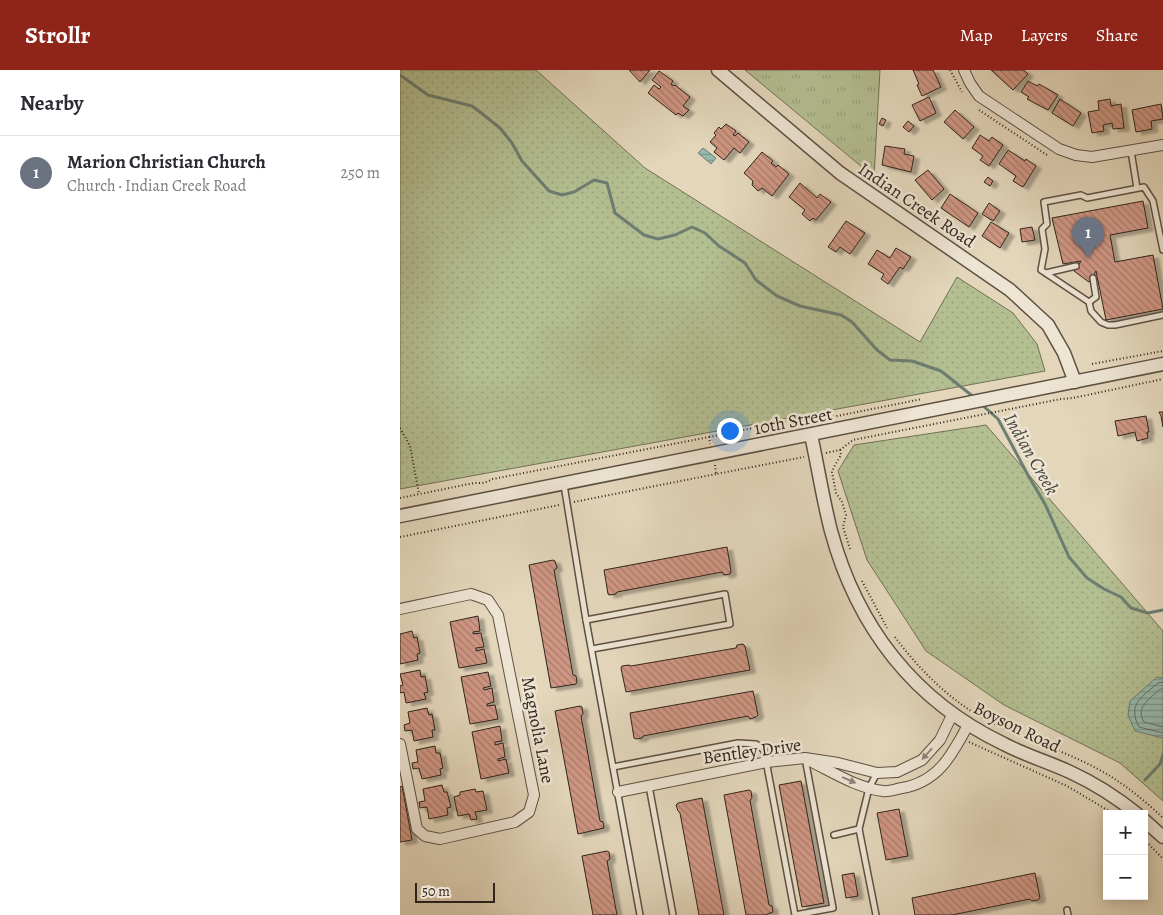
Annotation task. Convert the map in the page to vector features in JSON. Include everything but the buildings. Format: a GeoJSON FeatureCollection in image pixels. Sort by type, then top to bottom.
{"type":"FeatureCollection","features":[{"type":"Feature","properties":{"kind":"street","name":"Indian Creek Road"},"geometry":{"type":"LineString","coordinates":[[718,70],[840,173],[1010,290],[1048,325],[1064,354],[1075,382]]}},
{"type":"Feature","properties":{"kind":"street"},"geometry":{"type":"LineString","coordinates":[[964,70],[979,96],[1059,150],[1092,157],[1163,145]]}},
{"type":"Feature","properties":{"kind":"street","name":"10th Street"},"geometry":{"type":"LineString","coordinates":[[400,516],[1017,395],[1163,364]]}},
{"type":"Feature","properties":{"kind":"street","name":"Boyson Road"},"geometry":{"type":"LineString","coordinates":[[811,435],[831,531],[845,574],[867,620],[902,669],[935,700],[968,725],[1004,744],[1072,773],[1114,796],[1132,810]]}},
{"type":"Feature","properties":{"kind":"street","name":"Magnolia Lane"},"geometry":{"type":"LineString","coordinates":[[400,609],[472,594],[488,600],[498,615],[534,796],[529,812],[515,822],[440,838],[425,836],[417,829],[400,744]]}},
{"type":"Feature","properties":{"kind":"street","name":"Bentley Drive"},"geometry":{"type":"LineString","coordinates":[[618,792],[766,762],[805,758],[838,763],[877,773],[897,772],[922,760],[940,740],[953,713]]}},
{"type":"Feature","properties":{"kind":"street"},"geometry":{"type":"LineString","coordinates":[[805,758],[848,780],[869,788],[884,792],[910,787],[936,774],[953,753],[968,725]]}},
{"type":"Feature","properties":{"kind":"street"},"geometry":{"type":"LineString","coordinates":[[1148,824],[1163,837]]}},
{"type":"Feature","properties":{"kind":"lane"},"geometry":{"type":"LineString","coordinates":[[1131,151],[1137,188]]}},
{"type":"Feature","properties":{"kind":"lane"},"geometry":{"type":"LineString","coordinates":[[1163,250],[1153,201],[1144,187],[1087,198],[1081,195],[1044,202],[1047,224],[1042,229],[1045,249],[1040,270],[1089,302],[1091,311],[1108,325],[1115,326],[1163,316]]}},
{"type":"Feature","properties":{"kind":"lane"},"geometry":{"type":"LineString","coordinates":[[1046,274],[1076,266]]}},
{"type":"Feature","properties":{"kind":"lane"},"geometry":{"type":"LineString","coordinates":[[1089,302],[1096,297],[1093,278]]}},
{"type":"Feature","properties":{"kind":"lane"},"geometry":{"type":"LineString","coordinates":[[564,484],[586,620],[640,915]]}},
{"type":"Feature","properties":{"kind":"lane"},"geometry":{"type":"LineString","coordinates":[[586,620],[725,594],[730,624],[592,649]]}},
{"type":"Feature","properties":{"kind":"lane"},"geometry":{"type":"LineString","coordinates":[[613,767],[738,743],[756,744],[764,750],[795,915],[833,908],[805,758]]}},
{"type":"Feature","properties":{"kind":"lane"},"geometry":{"type":"LineString","coordinates":[[876,915],[859,829],[869,788],[877,773]]}},
{"type":"Feature","properties":{"kind":"lane"},"geometry":{"type":"LineString","coordinates":[[649,786],[673,915]]}},
{"type":"Feature","properties":{"kind":"lane"},"geometry":{"type":"LineString","coordinates":[[834,835],[859,829]]}},
{"type":"Feature","properties":{"kind":"path"},"geometry":{"type":"LineString","coordinates":[[1092,364],[1163,351]]}},
{"type":"Feature","properties":{"kind":"path"},"geometry":{"type":"LineString","coordinates":[[851,552],[844,526],[846,515],[842,502],[836,493],[832,472],[841,455],[839,450],[853,440],[1163,379]]}},
{"type":"Feature","properties":{"kind":"path"},"geometry":{"type":"LineString","coordinates":[[400,498],[474,483],[484,483],[493,479],[798,419],[827,418],[922,399]]}},
{"type":"Feature","properties":{"kind":"path"},"geometry":{"type":"LineString","coordinates":[[400,428],[410,446],[419,494]]}},
{"type":"Feature","properties":{"kind":"path"},"geometry":{"type":"LineString","coordinates":[[709,437],[710,445]]}},
{"type":"Feature","properties":{"kind":"path"},"geometry":{"type":"LineString","coordinates":[[400,536],[798,458]]}},
{"type":"Feature","properties":{"kind":"path"},"geometry":{"type":"LineString","coordinates":[[715,466],[716,474]]}},
{"type":"Feature","properties":{"kind":"path"},"geometry":{"type":"LineString","coordinates":[[860,577],[888,628]]}},
{"type":"Feature","properties":{"kind":"path"},"geometry":{"type":"LineString","coordinates":[[893,636],[927,675],[969,709],[1014,733],[1096,768],[1143,799],[1163,818]]}},
{"type":"Feature","properties":{"kind":"path"},"geometry":{"type":"LineString","coordinates":[[961,738],[1067,786],[1107,810]]}},
{"type":"Feature","properties":{"kind":"path"},"geometry":{"type":"LineString","coordinates":[[1148,843],[1163,858]]}},
{"type":"Feature","properties":{"kind":"green space"},"geometry":{"type":"Polygon","coordinates":[[[400,70],[536,70],[645,168],[920,342],[957,277],[1013,313],[1037,344],[1045,371],[400,489],[400,70]]]}},
{"type":"Feature","properties":{"kind":"green space"},"geometry":{"type":"Polygon","coordinates":[[[745,70],[880,70],[874,177],[745,70]]]}},
{"type":"Feature","properties":{"kind":"green space"},"geometry":{"type":"Polygon","coordinates":[[[986,425],[1163,631],[1163,801],[1120,763],[1004,705],[926,651],[867,560],[838,471],[854,445],[986,425]]]}},
{"type":"Feature","properties":{"kind":"water"},"geometry":{"type":"Polygon","coordinates":[[[703,148],[716,158],[711,164],[698,153],[703,148]]]}},
{"type":"Feature","properties":{"kind":"water"},"geometry":{"type":"Polygon","coordinates":[[[1157,677],[1163,678],[1163,738],[1135,731],[1128,715],[1130,701],[1157,677]]]}},
{"type":"Feature","properties":{"kind":"waterway","name":"Indian Creek"},"geometry":{"type":"LineString","coordinates":[[400,75],[428,95],[472,106],[485,116],[500,128],[512,143],[522,161],[549,191],[562,195],[574,192],[594,180],[607,183],[615,213],[644,235],[658,239],[675,235],[692,227],[705,233],[719,246],[745,263],[756,280],[777,296],[800,306],[841,315],[852,322],[877,350],[890,360],[912,361],[941,371],[975,398]]}},
{"type":"Feature","properties":{"kind":"waterway","name":"Indian Creek"},"geometry":{"type":"LineString","coordinates":[[981,404],[998,419],[1045,504],[1069,557],[1087,578],[1121,597],[1131,608],[1148,613],[1163,610]]}},
{"type":"Feature","properties":{"kind":"waterway"},"geometry":{"type":"LineString","coordinates":[[1145,780],[1160,764],[1163,755]]}},
{"type":"Feature","properties":{"kind":"place","name":"Marion Christian Church"},"geometry":{"type":"Point","coordinates":[1088,258]}}]}
